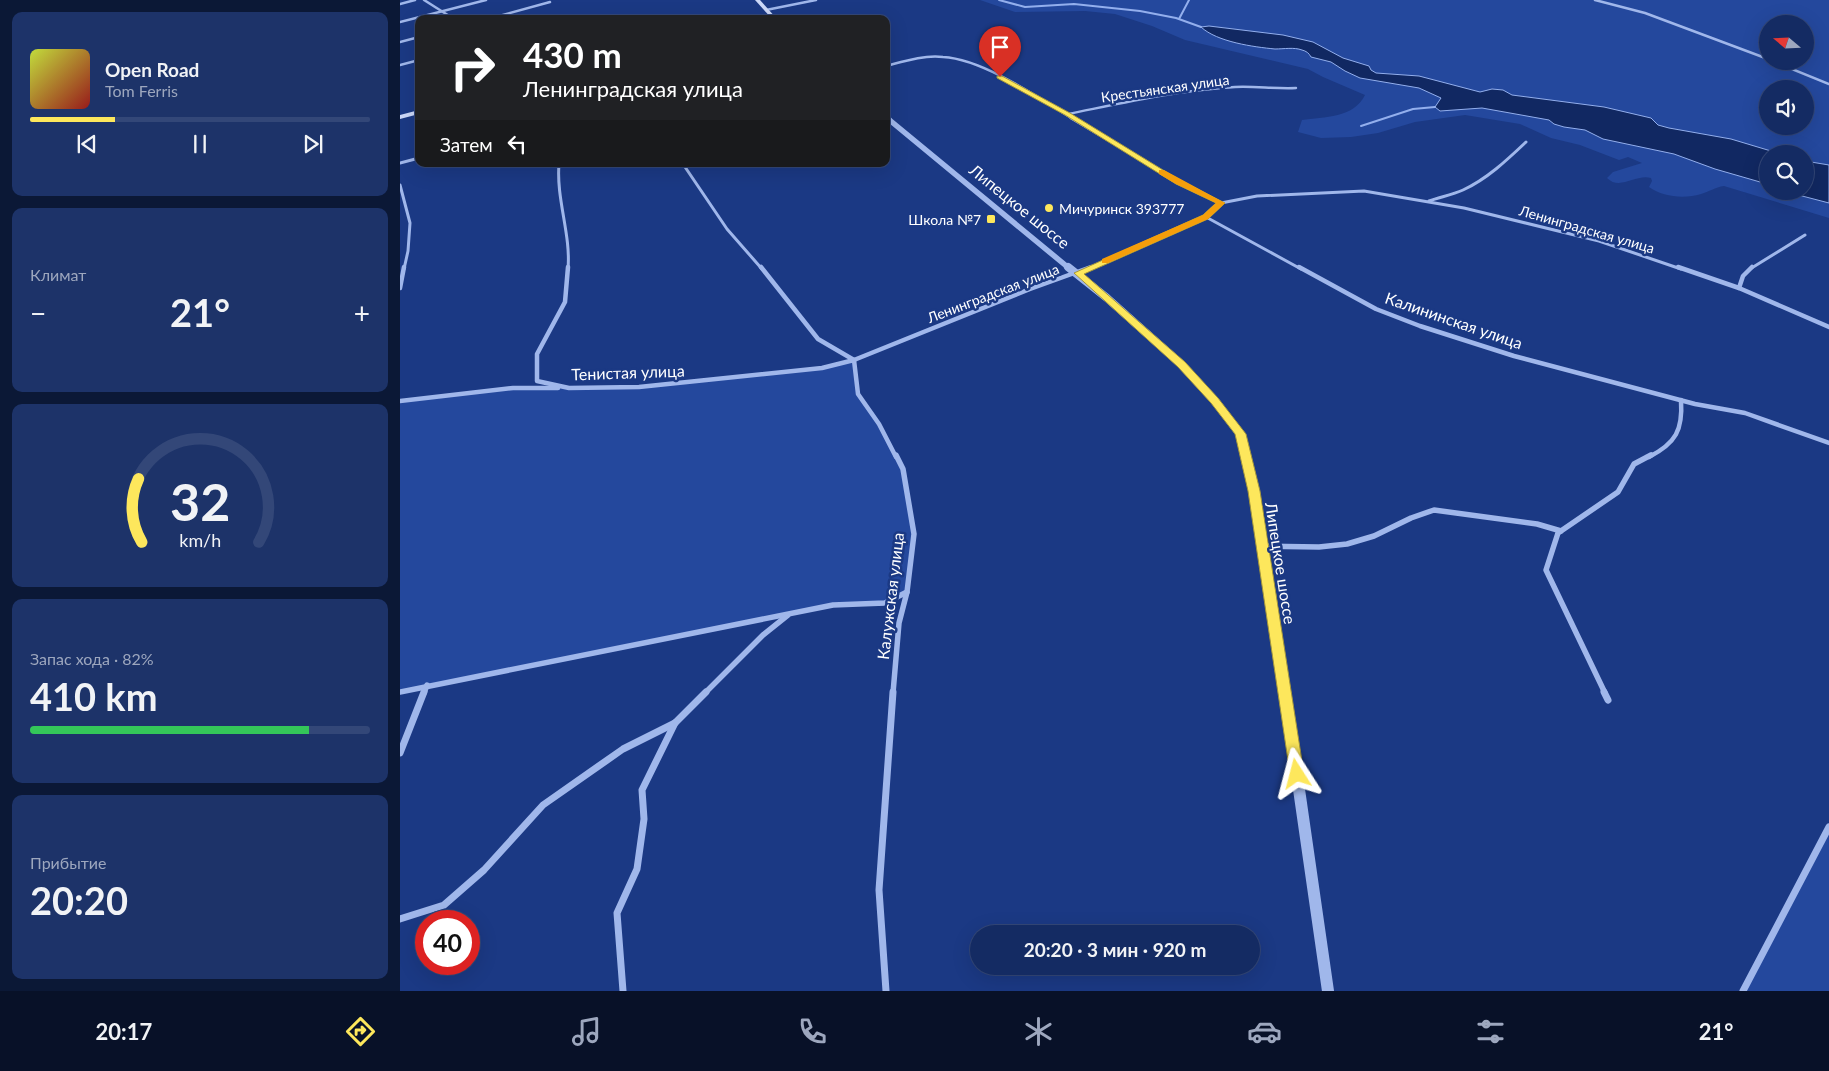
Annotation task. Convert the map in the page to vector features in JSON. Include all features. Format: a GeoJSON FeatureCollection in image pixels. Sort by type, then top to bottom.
{"type":"FeatureCollection","features":[{"type":"Feature","properties":{"kind":"main road"},"geometry":{"type":"LineString","coordinates":[[757,0],[771,15]]}},
{"type":"Feature","properties":{"kind":"main road"},"geometry":{"type":"LineString","coordinates":[[400,117],[415,113]]}},
{"type":"Feature","properties":{"kind":"street"},"geometry":{"type":"LineString","coordinates":[[400,4],[415,0]]}},
{"type":"Feature","properties":{"kind":"street"},"geometry":{"type":"LineString","coordinates":[[424,0],[448,15]]}},
{"type":"Feature","properties":{"kind":"street"},"geometry":{"type":"LineString","coordinates":[[427,15],[486,0]]}},
{"type":"Feature","properties":{"kind":"street"},"geometry":{"type":"LineString","coordinates":[[766,10],[816,0]]}},
{"type":"Feature","properties":{"kind":"street"},"geometry":{"type":"LineString","coordinates":[[1595,0],[1645,13],[1759,57]]}},
{"type":"Feature","properties":{"kind":"street"},"geometry":{"type":"LineString","coordinates":[[503,15],[550,2]]}},
{"type":"Feature","properties":{"kind":"street"},"geometry":{"type":"LineString","coordinates":[[400,22],[415,18]]}},
{"type":"Feature","properties":{"kind":"street"},"geometry":{"type":"LineString","coordinates":[[400,42],[415,38]]}},
{"type":"Feature","properties":{"kind":"street"},"geometry":{"type":"LineString","coordinates":[[890,65],[922,57],[953,58],[1014,83],[1179,183],[1221,203]]}},
{"type":"Feature","properties":{"kind":"street"},"geometry":{"type":"LineString","coordinates":[[400,65],[415,61]]}},
{"type":"Feature","properties":{"kind":"street"},"geometry":{"type":"LineString","coordinates":[[1794,70],[1829,84]]}},
{"type":"Feature","properties":{"kind":"street","name":"Крестьянская улица"},"geometry":{"type":"LineString","coordinates":[[1068,114],[1210,90],[1237,87],[1277,90],[1296,88]]}},
{"type":"Feature","properties":{"kind":"street","name":"Липецкое шоссе"},"geometry":{"type":"LineString","coordinates":[[890,120],[1021,230],[1078,273],[1181,364],[1240,434],[1254,491],[1328,991]]}},
{"type":"Feature","properties":{"kind":"street","name":"Ленинградская улица"},"geometry":{"type":"LineString","coordinates":[[1426,202],[1462,190],[1484,178],[1504,164],[1526,142]]}},
{"type":"Feature","properties":{"kind":"street"},"geometry":{"type":"LineString","coordinates":[[400,163],[415,159]]}},
{"type":"Feature","properties":{"kind":"street","name":"Тенистая улица"},"geometry":{"type":"LineString","coordinates":[[559,167],[562,214],[569,256],[565,302],[537,354],[537,381],[569,388],[639,387],[822,368],[854,360]]}},
{"type":"Feature","properties":{"kind":"street"},"geometry":{"type":"LineString","coordinates":[[685,167],[727,229],[749,252],[818,339],[854,360]]}},
{"type":"Feature","properties":{"kind":"street"},"geometry":{"type":"LineString","coordinates":[[400,185],[410,223],[408,251],[400,288]]}},
{"type":"Feature","properties":{"kind":"street","name":"Ленинградская улица"},"geometry":{"type":"LineString","coordinates":[[854,360],[1030,289],[1078,273],[1206,217],[1221,203],[1257,196],[1364,191],[1464,208],[1598,241],[1739,288],[1829,327]]}},
{"type":"Feature","properties":{"kind":"street","name":"Калининская улица"},"geometry":{"type":"LineString","coordinates":[[1206,217],[1376,308],[1420,326],[1514,356],[1680,400],[1746,413],[1829,443]]}},
{"type":"Feature","properties":{"kind":"street"},"geometry":{"type":"LineString","coordinates":[[1739,288],[1743,276],[1754,267],[1798,242],[1805,235]]}},
{"type":"Feature","properties":{"kind":"street","name":"Калужская улица"},"geometry":{"type":"LineString","coordinates":[[854,360],[858,394],[879,424],[903,469],[914,534],[907,592],[899,622],[881,853],[880,890],[886,991]]}},
{"type":"Feature","properties":{"kind":"street"},"geometry":{"type":"LineString","coordinates":[[400,401],[513,388],[569,388]]}},
{"type":"Feature","properties":{"kind":"street"},"geometry":{"type":"LineString","coordinates":[[1608,700],[1546,570],[1558,534],[1618,492],[1634,464],[1660,451],[1678,434],[1682,417],[1680,400]]}},
{"type":"Feature","properties":{"kind":"street"},"geometry":{"type":"LineString","coordinates":[[1262,546],[1326,547],[1348,543],[1373,536],[1419,513],[1434,510],[1537,524],[1561,531]]}},
{"type":"Feature","properties":{"kind":"street"},"geometry":{"type":"LineString","coordinates":[[400,692],[833,605],[885,603],[907,592]]}},
{"type":"Feature","properties":{"kind":"street"},"geometry":{"type":"LineString","coordinates":[[623,991],[619,964],[617,912],[637,869],[644,819],[642,790],[676,723],[763,635],[790,614]]}},
{"type":"Feature","properties":{"kind":"street"},"geometry":{"type":"LineString","coordinates":[[400,753],[427,686]]}},
{"type":"Feature","properties":{"kind":"street"},"geometry":{"type":"LineString","coordinates":[[400,919],[444,905],[484,870],[543,805],[623,749],[676,723]]}},
{"type":"Feature","properties":{"kind":"street"},"geometry":{"type":"LineString","coordinates":[[1743,991],[1829,828]]}},
{"type":"Feature","properties":{"kind":"shaded area"},"geometry":{"type":"Polygon","coordinates":[[[980,0],[1829,0],[1829,218],[1770,200],[1814,200],[1814,145],[1759,145],[1759,197],[1724,186],[1694,196],[1681,197],[1667,195],[1649,187],[1652,181],[1651,178],[1645,177],[1617,183],[1607,178],[1613,172],[1642,163],[1628,157],[1619,160],[1580,145],[1551,138],[1520,124],[1465,115],[1415,122],[1378,133],[1351,137],[1321,138],[1298,132],[1302,120],[1329,117],[1346,112],[1360,103],[1365,95],[1308,69],[1185,40],[1152,26],[1115,14],[1085,11],[1015,12],[980,0]]]}},
{"type":"Feature","properties":{"kind":"shaded area"},"geometry":{"type":"Polygon","coordinates":[[[1209,26],[1283,35],[1313,42],[1343,58],[1369,66],[1376,73],[1419,76],[1480,92],[1492,89],[1503,90],[1512,95],[1604,107],[1651,118],[1658,125],[1669,128],[1731,139],[1759,147],[1759,182],[1715,169],[1674,154],[1603,139],[1585,130],[1564,127],[1554,124],[1549,120],[1482,108],[1440,111],[1435,107],[1441,98],[1419,88],[1360,78],[1331,62],[1311,57],[1299,49],[1275,49],[1247,45],[1226,40],[1201,27],[1209,26]]]}},
{"type":"Feature","properties":{"kind":"shaded area"},"geometry":{"type":"Polygon","coordinates":[[[1814,162],[1829,165],[1829,203],[1814,199],[1814,162]]]}},
{"type":"Feature","properties":{"kind":"shaded area"},"geometry":{"type":"Polygon","coordinates":[[[854,360],[858,394],[879,424],[903,469],[914,534],[907,592],[885,603],[833,605],[400,692],[400,401],[513,388],[639,387],[822,368],[854,360]]]}},
{"type":"Feature","properties":{"kind":"shaded area"},"geometry":{"type":"Polygon","coordinates":[[[1829,827],[1829,991],[1743,991],[1829,827]]]}},
{"type":"Feature","properties":{"kind":"waterway"},"geometry":{"type":"LineString","coordinates":[[999,0],[1025,7],[1074,4],[1140,11],[1176,18],[1201,27]]}},
{"type":"Feature","properties":{"kind":"waterway"},"geometry":{"type":"LineString","coordinates":[[1179,19],[1189,0]]}},
{"type":"Feature","properties":{"kind":"waterway"},"geometry":{"type":"LineString","coordinates":[[1361,126],[1413,109],[1435,107]]}},
{"type":"Feature","properties":{"kind":"slow traffic"},"geometry":{"type":"LineString","coordinates":[[1105,261],[1206,217],[1221,203],[1179,183],[1162,172]]}},
{"type":"Feature","properties":{"kind":"place","name":"Мичуринск 393777"},"geometry":{"type":"Point","coordinates":[1049,208]}},
{"type":"Feature","properties":{"kind":"place","name":"Школа №7"},"geometry":{"type":"Point","coordinates":[991,219]}},
{"type":"Feature","properties":{"kind":"route"},"geometry":{"type":"LineString","coordinates":[[1000,77],[1068,114],[1179,183],[1221,203],[1206,217],[1078,273],[1181,364],[1240,434],[1254,491],[1297,774]]}}]}
